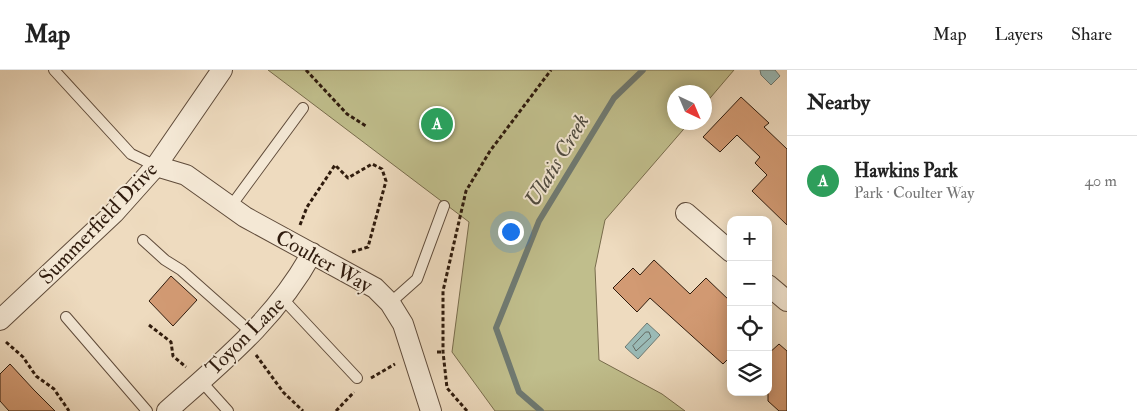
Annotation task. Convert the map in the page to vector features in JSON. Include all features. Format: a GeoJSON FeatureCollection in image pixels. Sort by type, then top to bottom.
{"type":"FeatureCollection","features":[{"type":"Feature","properties":{"kind":"street","name":"Summerfield Drive"},"geometry":{"type":"LineString","coordinates":[[0,320],[114,213],[156,166],[222,70]]}},
{"type":"Feature","properties":{"kind":"street","name":"Coulter Way"},"geometry":{"type":"LineString","coordinates":[[156,166],[186,176],[292,244],[345,270],[376,288],[390,303],[403,324],[427,409]]}},
{"type":"Feature","properties":{"kind":"street"},"geometry":{"type":"LineString","coordinates":[[686,213],[727,249]]}},
{"type":"Feature","properties":{"kind":"street","name":"Toyon Lane"},"geometry":{"type":"LineString","coordinates":[[167,411],[248,337],[283,300],[312,253]]}},
{"type":"Feature","properties":{"kind":"street"},"geometry":{"type":"LineString","coordinates":[[772,288],[787,301]]}},
{"type":"Feature","properties":{"kind":"lane"},"geometry":{"type":"LineString","coordinates":[[54,70],[131,154],[156,166]]}},
{"type":"Feature","properties":{"kind":"lane"},"geometry":{"type":"LineString","coordinates":[[231,206],[303,108]]}},
{"type":"Feature","properties":{"kind":"lane"},"geometry":{"type":"LineString","coordinates":[[390,303],[417,279],[444,206]]}},
{"type":"Feature","properties":{"kind":"lane"},"geometry":{"type":"LineString","coordinates":[[143,240],[165,260],[181,270],[248,337]]}},
{"type":"Feature","properties":{"kind":"lane"},"geometry":{"type":"LineString","coordinates":[[283,300],[357,378]]}},
{"type":"Feature","properties":{"kind":"lane"},"geometry":{"type":"LineString","coordinates":[[66,317],[147,411]]}},
{"type":"Feature","properties":{"kind":"lane"},"geometry":{"type":"LineString","coordinates":[[201,381],[228,411]]}},
{"type":"Feature","properties":{"kind":"path"},"geometry":{"type":"LineString","coordinates":[[306,70],[347,114],[366,126]]}},
{"type":"Feature","properties":{"kind":"path"},"geometry":{"type":"LineString","coordinates":[[467,411],[447,388],[443,352],[443,291],[466,191],[490,151],[551,70]]}},
{"type":"Feature","properties":{"kind":"path"},"geometry":{"type":"LineString","coordinates":[[292,244],[307,207],[335,165],[348,178],[372,164],[382,169],[386,181],[368,247],[352,252],[345,270]]}},
{"type":"Feature","properties":{"kind":"path"},"geometry":{"type":"LineString","coordinates":[[149,325],[171,342],[173,356],[201,381]]}},
{"type":"Feature","properties":{"kind":"path"},"geometry":{"type":"LineString","coordinates":[[248,337],[283,392],[303,411]]}},
{"type":"Feature","properties":{"kind":"path"},"geometry":{"type":"LineString","coordinates":[[6,342],[23,357],[36,376],[54,389],[68,411]]}},
{"type":"Feature","properties":{"kind":"path"},"geometry":{"type":"LineString","coordinates":[[437,352],[443,352]]}},
{"type":"Feature","properties":{"kind":"shaded area"},"geometry":{"type":"Polygon","coordinates":[[[268,70],[734,70],[712,96],[712,85],[667,85],[667,130],[683,130],[605,220],[595,268],[599,360],[662,394],[685,411],[495,411],[452,352],[469,222],[268,70]]]}},
{"type":"Feature","properties":{"kind":"water"},"geometry":{"type":"Polygon","coordinates":[[[760,70],[775,70],[780,76],[771,85],[761,75],[760,70]]]}},
{"type":"Feature","properties":{"kind":"water"},"geometry":{"type":"Polygon","coordinates":[[[647,323],[660,335],[638,359],[625,347],[647,323]]]}},
{"type":"Feature","properties":{"kind":"building"},"geometry":{"type":"Polygon","coordinates":[[[741,97],[769,123],[764,127],[787,149],[787,225],[752,191],[767,175],[755,163],[760,157],[737,135],[720,152],[703,137],[712,130],[712,128],[741,97]]]}},
{"type":"Feature","properties":{"kind":"building"},"geometry":{"type":"Polygon","coordinates":[[[654,260],[690,294],[706,278],[727,298],[727,360],[723,364],[650,298],[637,312],[613,288],[633,268],[640,275],[654,260]]]}},
{"type":"Feature","properties":{"kind":"building"},"geometry":{"type":"Polygon","coordinates":[[[171,276],[197,300],[173,326],[149,301],[171,276]]]}},
{"type":"Feature","properties":{"kind":"building"},"geometry":{"type":"Polygon","coordinates":[[[779,344],[787,351],[787,411],[779,411],[768,401],[768,396],[772,396],[772,350],[779,344]]]}},
{"type":"Feature","properties":{"kind":"building"},"geometry":{"type":"Polygon","coordinates":[[[10,364],[55,411],[9,411],[0,401],[0,374],[10,364]]]}},
{"type":"Feature","properties":{"kind":"waterway","name":"Ulatis Creek"},"geometry":{"type":"LineString","coordinates":[[541,411],[519,392],[496,328],[539,221],[614,98],[643,70]]}},
{"type":"Feature","properties":{"kind":"place","name":"Hawkins Park"},"geometry":{"type":"Point","coordinates":[437,124]}}]}
